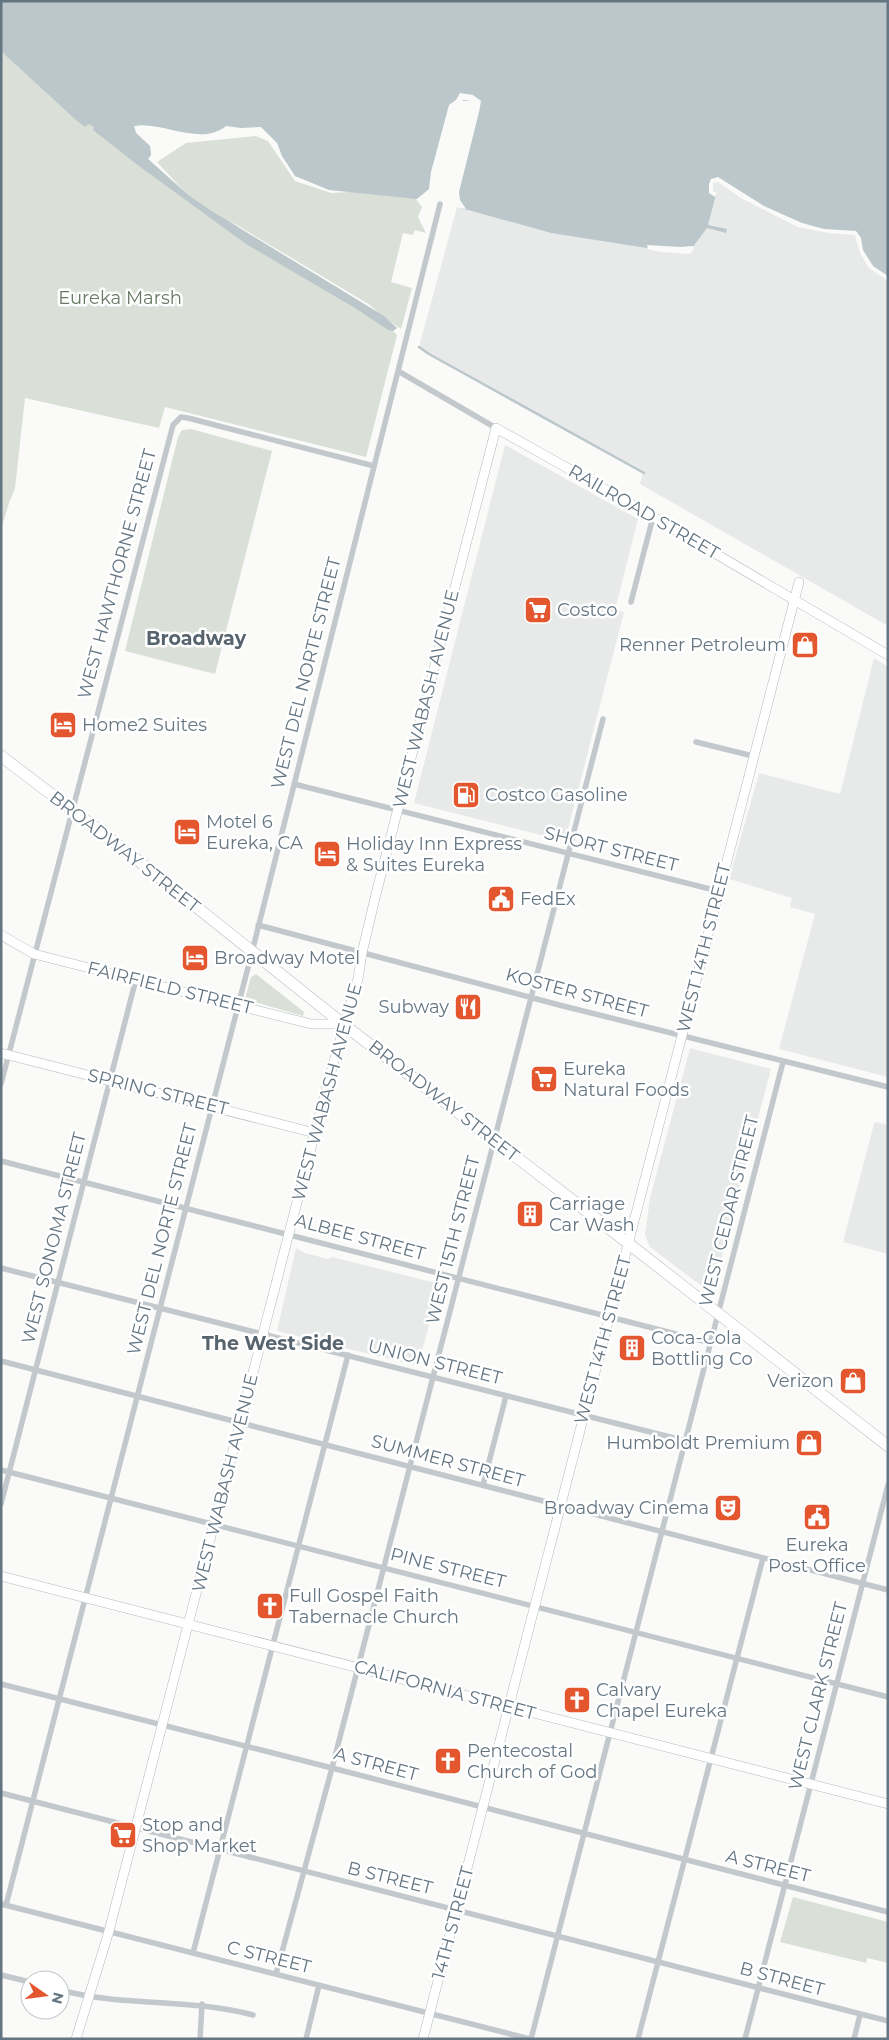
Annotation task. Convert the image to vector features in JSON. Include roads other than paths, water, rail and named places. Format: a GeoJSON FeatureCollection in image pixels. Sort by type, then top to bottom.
{"type":"FeatureCollection","features":[{"type":"Feature","properties":{"kind":"highway","name":"BROADWAY STREET"},"geometry":{"type":"LineString","coordinates":[[1,756],[130,854],[344,1024],[888,1446]]}},
{"type":"Feature","properties":{"kind":"street","name":"WEST DEL NORTE STREET"},"geometry":{"type":"LineString","coordinates":[[4,1904],[33,1802],[237,1004],[252,952],[440,204]]}},
{"type":"Feature","properties":{"kind":"street","name":"RAILROAD STREET"},"geometry":{"type":"LineString","coordinates":[[398,371],[653,517],[888,655]]}},
{"type":"Feature","properties":{"kind":"street","name":"WEST HAWTHORNE STREET"},"geometry":{"type":"LineString","coordinates":[[1,1084],[5,1054],[72,811],[166,446],[175,421],[181,417],[188,418],[374,466]]}},
{"type":"Feature","properties":{"kind":"street","name":"WEST WABASH AVENUE"},"geometry":{"type":"LineString","coordinates":[[76,2039],[109,1931],[288,1234],[344,1024],[358,979],[362,952],[496,428]]}},
{"type":"Feature","properties":{"kind":"street"},"geometry":{"type":"LineString","coordinates":[[631,602],[653,517]]}},
{"type":"Feature","properties":{"kind":"street","name":"WEST 14TH STREET"},"geometry":{"type":"LineString","coordinates":[[482,1807],[799,582]]}},
{"type":"Feature","properties":{"kind":"street","name":"WEST 15TH STREET"},"geometry":{"type":"LineString","coordinates":[[276,1974],[332,1768],[603,719]]}},
{"type":"Feature","properties":{"kind":"street"},"geometry":{"type":"LineString","coordinates":[[696,742],[753,756]]}},
{"type":"Feature","properties":{"kind":"street","name":"SHORT STREET"},"geometry":{"type":"LineString","coordinates":[[294,784],[718,891]]}},
{"type":"Feature","properties":{"kind":"street","name":"KOSTER STREET"},"geometry":{"type":"LineString","coordinates":[[258,925],[783,1062],[888,1087]]}},
{"type":"Feature","properties":{"kind":"street","name":"FAIRFIELD STREET"},"geometry":{"type":"LineString","coordinates":[[1,935],[34,954],[311,1024],[344,1024]]}},
{"type":"Feature","properties":{"kind":"street","name":"WEST SONOMA STREET"},"geometry":{"type":"LineString","coordinates":[[1,1504],[136,979]]}},
{"type":"Feature","properties":{"kind":"street","name":"SPRING STREET"},"geometry":{"type":"LineString","coordinates":[[5,1054],[315,1133]]}},
{"type":"Feature","properties":{"kind":"street","name":"WEST CEDAR STREET"},"geometry":{"type":"LineString","coordinates":[[531,2039],[783,1062]]}},
{"type":"Feature","properties":{"kind":"street","name":"ALBEE STREET"},"geometry":{"type":"LineString","coordinates":[[1,1161],[711,1343]]}},
{"type":"Feature","properties":{"kind":"street","name":"UNION STREET"},"geometry":{"type":"LineString","coordinates":[[1,1268],[686,1441]]}},
{"type":"Feature","properties":{"kind":"street"},"geometry":{"type":"LineString","coordinates":[[193,1953],[348,1355]]}},
{"type":"Feature","properties":{"kind":"street","name":"SUMMER STREET"},"geometry":{"type":"LineString","coordinates":[[1,1361],[888,1590]]}},
{"type":"Feature","properties":{"kind":"street"},"geometry":{"type":"LineString","coordinates":[[483,1485],[506,1396]]}},
{"type":"Feature","properties":{"kind":"street","name":"PINE STREET"},"geometry":{"type":"LineString","coordinates":[[1,1470],[888,1697]]}},
{"type":"Feature","properties":{"kind":"street","name":"WEST CLARK STREET"},"geometry":{"type":"LineString","coordinates":[[746,2039],[888,1484]]}},
{"type":"Feature","properties":{"kind":"street"},"geometry":{"type":"LineString","coordinates":[[638,2039],[763,1558]]}},
{"type":"Feature","properties":{"kind":"street","name":"CALIFORNIA STREET"},"geometry":{"type":"LineString","coordinates":[[1,1576],[888,1804]]}},
{"type":"Feature","properties":{"kind":"street","name":"A STREET"},"geometry":{"type":"LineString","coordinates":[[1,1684],[887,1911]]}},
{"type":"Feature","properties":{"kind":"street","name":"B STREET"},"geometry":{"type":"LineString","coordinates":[[1,1793],[380,1892],[457,1910],[888,2021]]}},
{"type":"Feature","properties":{"kind":"street","name":"14TH STREET"},"geometry":{"type":"LineString","coordinates":[[423,2039],[482,1807]]}},
{"type":"Feature","properties":{"kind":"street","name":"C STREET"},"geometry":{"type":"LineString","coordinates":[[4,1904],[531,2039]]}},
{"type":"Feature","properties":{"kind":"street"},"geometry":{"type":"LineString","coordinates":[[1,1975],[20,1980]]}},
{"type":"Feature","properties":{"kind":"street"},"geometry":{"type":"LineString","coordinates":[[306,2039],[319,1985]]}},
{"type":"Feature","properties":{"kind":"street"},"geometry":{"type":"LineString","coordinates":[[70,1992],[88,1996],[202,2004],[229,2008],[253,2015]]}},
{"type":"Feature","properties":{"kind":"street"},"geometry":{"type":"LineString","coordinates":[[200,2039],[202,2004]]}},
{"type":"Feature","properties":{"kind":"street"},"geometry":{"type":"LineString","coordinates":[[854,2039],[860,2014]]}},
{"type":"Feature","properties":{"kind":"waterway"},"geometry":{"type":"LineString","coordinates":[[419,347],[644,473]]}},
{"type":"Feature","properties":{"kind":"place","name":"Costco"},"geometry":{"type":"Point","coordinates":[538,610]}},
{"type":"Feature","properties":{"kind":"place","name":"Renner Petroleum"},"geometry":{"type":"Point","coordinates":[805,645]}},
{"type":"Feature","properties":{"kind":"place","name":"Home2 Suites"},"geometry":{"type":"Point","coordinates":[63,725]}},
{"type":"Feature","properties":{"kind":"place","name":"Costco Gasoline"},"geometry":{"type":"Point","coordinates":[466,795]}},
{"type":"Feature","properties":{"kind":"place","name":"Motel 6 Eureka, CA"},"geometry":{"type":"Point","coordinates":[187,832]}},
{"type":"Feature","properties":{"kind":"place","name":"Holiday Inn Express & Suites Eureka"},"geometry":{"type":"Point","coordinates":[327,854]}},
{"type":"Feature","properties":{"kind":"place","name":"FedEx"},"geometry":{"type":"Point","coordinates":[501,899]}},
{"type":"Feature","properties":{"kind":"place","name":"Broadway Motel"},"geometry":{"type":"Point","coordinates":[195,958]}},
{"type":"Feature","properties":{"kind":"place","name":"Subway"},"geometry":{"type":"Point","coordinates":[468,1007]}},
{"type":"Feature","properties":{"kind":"place","name":"Eureka Natural Foods"},"geometry":{"type":"Point","coordinates":[544,1079]}},
{"type":"Feature","properties":{"kind":"place","name":"Carriage Car Wash"},"geometry":{"type":"Point","coordinates":[530,1214]}},
{"type":"Feature","properties":{"kind":"place","name":"Coca-Cola Bottling Co"},"geometry":{"type":"Point","coordinates":[632,1348]}},
{"type":"Feature","properties":{"kind":"place","name":"Verizon"},"geometry":{"type":"Point","coordinates":[853,1381]}},
{"type":"Feature","properties":{"kind":"place","name":"Humboldt Premium"},"geometry":{"type":"Point","coordinates":[809,1443]}},
{"type":"Feature","properties":{"kind":"place","name":"Broadway Cinema"},"geometry":{"type":"Point","coordinates":[728,1508]}},
{"type":"Feature","properties":{"kind":"place","name":"Eureka Post Office"},"geometry":{"type":"Point","coordinates":[817,1517]}},
{"type":"Feature","properties":{"kind":"place","name":"Full Gospel Faith Tabernacle Church"},"geometry":{"type":"Point","coordinates":[270,1606]}},
{"type":"Feature","properties":{"kind":"place","name":"Calvary Chapel Eureka"},"geometry":{"type":"Point","coordinates":[577,1700]}},
{"type":"Feature","properties":{"kind":"place","name":"Pentecostal Church of God"},"geometry":{"type":"Point","coordinates":[448,1761]}},
{"type":"Feature","properties":{"kind":"place","name":"Stop and Shop Market"},"geometry":{"type":"Point","coordinates":[123,1835]}},
{"type":"Feature","properties":{"kind":"district","name":"Broadway"},"geometry":{"type":"Point","coordinates":[196,638]}},
{"type":"Feature","properties":{"kind":"district","name":"The West Side"},"geometry":{"type":"Point","coordinates":[273,1343]}},
{"type":"Feature","properties":{"kind":"park label","name":"Eureka Marsh"},"geometry":{"type":"Point","coordinates":[120,298]}}]}
